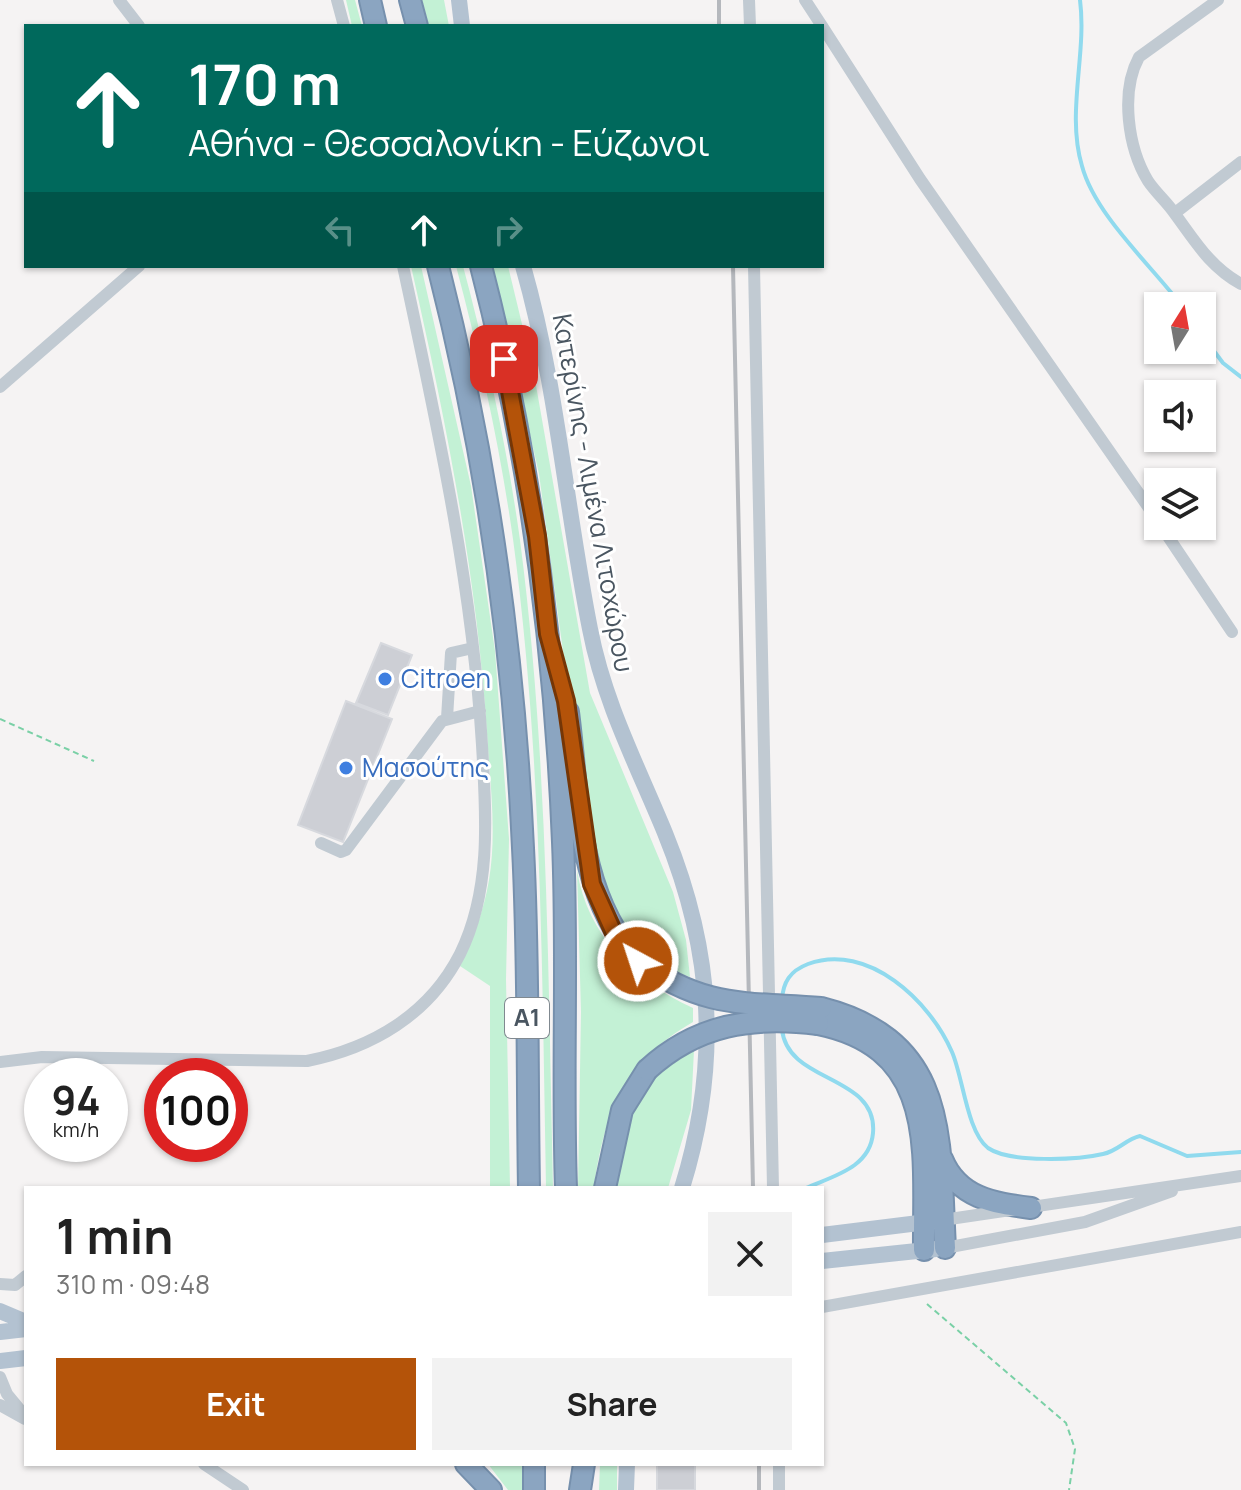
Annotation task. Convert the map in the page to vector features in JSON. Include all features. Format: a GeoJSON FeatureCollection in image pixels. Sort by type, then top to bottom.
{"type":"FeatureCollection","features":[{"type":"Feature","properties":{"kind":"highway"},"geometry":{"type":"LineString","coordinates":[[370,0],[376,24]]}},
{"type":"Feature","properties":{"kind":"highway"},"geometry":{"type":"LineString","coordinates":[[410,0],[416,24]]}},
{"type":"Feature","properties":{"kind":"highway","name":"Α1"},"geometry":{"type":"LineString","coordinates":[[438,268],[480,454],[507,640],[523,848],[529,1186]]}},
{"type":"Feature","properties":{"kind":"highway","name":"Α1"},"geometry":{"type":"LineString","coordinates":[[481,268],[521,445],[548,634],[563,843],[566,1186]]}},
{"type":"Feature","properties":{"kind":"highway"},"geometry":{"type":"LineString","coordinates":[[548,634],[566,701],[592,884],[614,933],[638,961],[680,988],[704,997],[866,1023],[901,1048],[917,1070],[928,1094],[947,1173],[958,1185],[990,1202],[1031,1208]]}},
{"type":"Feature","properties":{"kind":"highway"},"geometry":{"type":"LineString","coordinates":[[605,1186],[622,1110],[647,1070],[683,1042],[723,1026],[820,1016],[867,1041],[891,1059],[906,1079],[921,1120],[934,1221],[945,1248]]}},
{"type":"Feature","properties":{"kind":"highway"},"geometry":{"type":"LineString","coordinates":[[924,1250],[934,1221],[938,1144]]}},
{"type":"Feature","properties":{"kind":"highway"},"geometry":{"type":"LineString","coordinates":[[468,1466],[491,1490]]}},
{"type":"Feature","properties":{"kind":"highway"},"geometry":{"type":"LineString","coordinates":[[534,1466],[534,1490]]}},
{"type":"Feature","properties":{"kind":"highway"},"geometry":{"type":"LineString","coordinates":[[575,1466],[578,1490]]}},
{"type":"Feature","properties":{"kind":"highway"},"geometry":{"type":"LineString","coordinates":[[578,1490],[584,1466]]}},
{"type":"Feature","properties":{"kind":"main road"},"geometry":{"type":"LineString","coordinates":[[459,0],[462,24]]}},
{"type":"Feature","properties":{"kind":"main road","name":"Κατερίνης - Λιμένα Λιτοχώρου"},"geometry":{"type":"LineString","coordinates":[[523,268],[552,390],[590,630],[607,700],[678,867],[701,958],[708,1050],[701,1114],[683,1186]]}},
{"type":"Feature","properties":{"kind":"main road"},"geometry":{"type":"LineString","coordinates":[[824,1235],[934,1221]]}},
{"type":"Feature","properties":{"kind":"main road"},"geometry":{"type":"LineString","coordinates":[[824,1261],[945,1248]]}},
{"type":"Feature","properties":{"kind":"main road"},"geometry":{"type":"LineString","coordinates":[[0,1311],[24,1321]]}},
{"type":"Feature","properties":{"kind":"main road"},"geometry":{"type":"LineString","coordinates":[[0,1332],[24,1329]]}},
{"type":"Feature","properties":{"kind":"main road"},"geometry":{"type":"LineString","coordinates":[[0,1361],[24,1358]]}},
{"type":"Feature","properties":{"kind":"main road"},"geometry":{"type":"LineString","coordinates":[[626,1490],[627,1466]]}},
{"type":"Feature","properties":{"kind":"street"},"geometry":{"type":"LineString","coordinates":[[119,0],[137,24]]}},
{"type":"Feature","properties":{"kind":"street"},"geometry":{"type":"LineString","coordinates":[[337,0],[343,24]]}},
{"type":"Feature","properties":{"kind":"street"},"geometry":{"type":"LineString","coordinates":[[749,0],[750,24]]}},
{"type":"Feature","properties":{"kind":"street"},"geometry":{"type":"LineString","coordinates":[[805,0],[821,24]]}},
{"type":"Feature","properties":{"kind":"street"},"geometry":{"type":"LineString","coordinates":[[1218,0],[1139,57],[1131,71],[1129,90],[1136,153],[1147,179],[1175,213],[1195,247],[1241,284]]}},
{"type":"Feature","properties":{"kind":"street"},"geometry":{"type":"LineString","coordinates":[[824,29],[920,179],[1144,501]]}},
{"type":"Feature","properties":{"kind":"street"},"geometry":{"type":"LineString","coordinates":[[1175,213],[1241,162]]}},
{"type":"Feature","properties":{"kind":"street"},"geometry":{"type":"LineString","coordinates":[[0,387],[137,268]]}},
{"type":"Feature","properties":{"kind":"street"},"geometry":{"type":"LineString","coordinates":[[0,1062],[42,1057],[307,1061],[343,1053],[396,1027],[415,1013],[459,955],[476,908],[485,845],[480,711],[449,488],[403,268]]}},
{"type":"Feature","properties":{"kind":"street"},"geometry":{"type":"LineString","coordinates":[[754,268],[773,1186]]}},
{"type":"Feature","properties":{"kind":"street"},"geometry":{"type":"LineString","coordinates":[[1171,540],[1232,632]]}},
{"type":"Feature","properties":{"kind":"street"},"geometry":{"type":"LineString","coordinates":[[321,843],[341,852],[346,850],[447,718],[451,653],[473,648]]}},
{"type":"Feature","properties":{"kind":"street"},"geometry":{"type":"LineString","coordinates":[[447,718],[480,711]]}},
{"type":"Feature","properties":{"kind":"street"},"geometry":{"type":"LineString","coordinates":[[934,1221],[1241,1176]]}},
{"type":"Feature","properties":{"kind":"street"},"geometry":{"type":"LineString","coordinates":[[945,1248],[1085,1222],[1206,1181]]}},
{"type":"Feature","properties":{"kind":"street"},"geometry":{"type":"LineString","coordinates":[[824,1307],[921,1292],[1241,1232]]}},
{"type":"Feature","properties":{"kind":"street"},"geometry":{"type":"LineString","coordinates":[[0,1284],[15,1285],[24,1278]]}},
{"type":"Feature","properties":{"kind":"street"},"geometry":{"type":"LineString","coordinates":[[0,1377],[7,1394],[24,1415]]}},
{"type":"Feature","properties":{"kind":"street"},"geometry":{"type":"LineString","coordinates":[[0,1405],[24,1417]]}},
{"type":"Feature","properties":{"kind":"street"},"geometry":{"type":"LineString","coordinates":[[207,1466],[243,1490]]}},
{"type":"Feature","properties":{"kind":"street"},"geometry":{"type":"LineString","coordinates":[[779,1466],[779,1490]]}},
{"type":"Feature","properties":{"kind":"path"},"geometry":{"type":"LineString","coordinates":[[0,719],[94,761]]}},
{"type":"Feature","properties":{"kind":"path"},"geometry":{"type":"LineString","coordinates":[[921,1292],[935,1313],[1066,1423],[1073,1435],[1075,1449],[1069,1490]]}},
{"type":"Feature","properties":{"kind":"green space"},"geometry":{"type":"Polygon","coordinates":[[[346,0],[355,0],[361,24],[352,24],[346,0]]]}},
{"type":"Feature","properties":{"kind":"green space"},"geometry":{"type":"Polygon","coordinates":[[[422,0],[444,0],[449,24],[428,24],[422,0]]]}},
{"type":"Feature","properties":{"kind":"green space"},"geometry":{"type":"Polygon","coordinates":[[[411,268],[421,268],[471,486],[495,651],[509,839],[506,979],[510,1186],[490,1186],[490,986],[460,966],[474,935],[487,891],[492,807],[476,616],[436,382],[411,268]]]}},
{"type":"Feature","properties":{"kind":"green space"},"geometry":{"type":"Polygon","coordinates":[[[456,268],[464,268],[496,402],[515,505],[529,621],[545,863],[553,1186],[546,1186],[539,863],[523,620],[508,505],[481,368],[456,268]]]}},
{"type":"Feature","properties":{"kind":"green space"},"geometry":{"type":"Polygon","coordinates":[[[492,268],[508,268],[534,374],[590,693],[673,892],[686,940],[690,977],[676,972],[634,942],[613,914],[597,875],[582,749],[565,666],[539,474],[492,268]]]}},
{"type":"Feature","properties":{"kind":"green space"},"geometry":{"type":"Polygon","coordinates":[[[577,870],[591,915],[617,953],[651,984],[693,1008],[693,1022],[650,1054],[622,1092],[604,1136],[594,1186],[578,1186],[581,1012],[577,870]]]}},
{"type":"Feature","properties":{"kind":"green space"},"geometry":{"type":"Polygon","coordinates":[[[694,1050],[691,1110],[669,1186],[611,1186],[633,1107],[655,1079],[694,1050]]]}},
{"type":"Feature","properties":{"kind":"green space"},"geometry":{"type":"Polygon","coordinates":[[[490,1466],[524,1466],[524,1490],[508,1490],[490,1466]]]}},
{"type":"Feature","properties":{"kind":"green space"},"geometry":{"type":"Polygon","coordinates":[[[600,1466],[617,1466],[617,1490],[599,1490],[600,1466]]]}},
{"type":"Feature","properties":{"kind":"building"},"geometry":{"type":"Polygon","coordinates":[[[381,643],[412,655],[388,715],[356,703],[381,643]]]}},
{"type":"Feature","properties":{"kind":"building"},"geometry":{"type":"Polygon","coordinates":[[[346,701],[392,719],[343,842],[298,825],[346,701]]]}},
{"type":"Feature","properties":{"kind":"building"},"geometry":{"type":"Polygon","coordinates":[[[657,1466],[695,1466],[695,1490],[657,1490],[657,1466]]]}},
{"type":"Feature","properties":{"kind":"waterway"},"geometry":{"type":"LineString","coordinates":[[1080,0],[1076,125],[1082,166],[1111,221],[1170,292]]}},
{"type":"Feature","properties":{"kind":"waterway"},"geometry":{"type":"LineString","coordinates":[[1216,354],[1241,377]]}},
{"type":"Feature","properties":{"kind":"waterway"},"geometry":{"type":"LineString","coordinates":[[782,1000],[786,983],[796,970],[831,959],[853,961],[894,981],[913,996],[942,1033],[956,1063],[975,1130],[988,1148],[998,1153],[1044,1159],[1091,1156],[1108,1152],[1140,1136],[1187,1156],[1241,1152]]}},
{"type":"Feature","properties":{"kind":"waterway"},"geometry":{"type":"LineString","coordinates":[[782,1029],[788,1047],[799,1060],[848,1089],[862,1100],[871,1114],[873,1133],[865,1155],[838,1175],[811,1186]]}},
{"type":"Feature","properties":{"kind":"railway"},"geometry":{"type":"LineString","coordinates":[[719,0],[719,24]]}},
{"type":"Feature","properties":{"kind":"railway"},"geometry":{"type":"LineString","coordinates":[[733,268],[753,1186]]}},
{"type":"Feature","properties":{"kind":"railway"},"geometry":{"type":"LineString","coordinates":[[759,1466],[759,1490]]}},
{"type":"Feature","properties":{"kind":"place","name":"Citroen"},"geometry":{"type":"Point","coordinates":[385,679]}},
{"type":"Feature","properties":{"kind":"place","name":"Μασούτης"},"geometry":{"type":"Point","coordinates":[346,768]}},
{"type":"Feature","properties":{"kind":"route"},"geometry":{"type":"LineString","coordinates":[[504,359],[537,536],[548,634],[563,680],[587,862],[603,913],[614,933],[638,961]]}}]}
